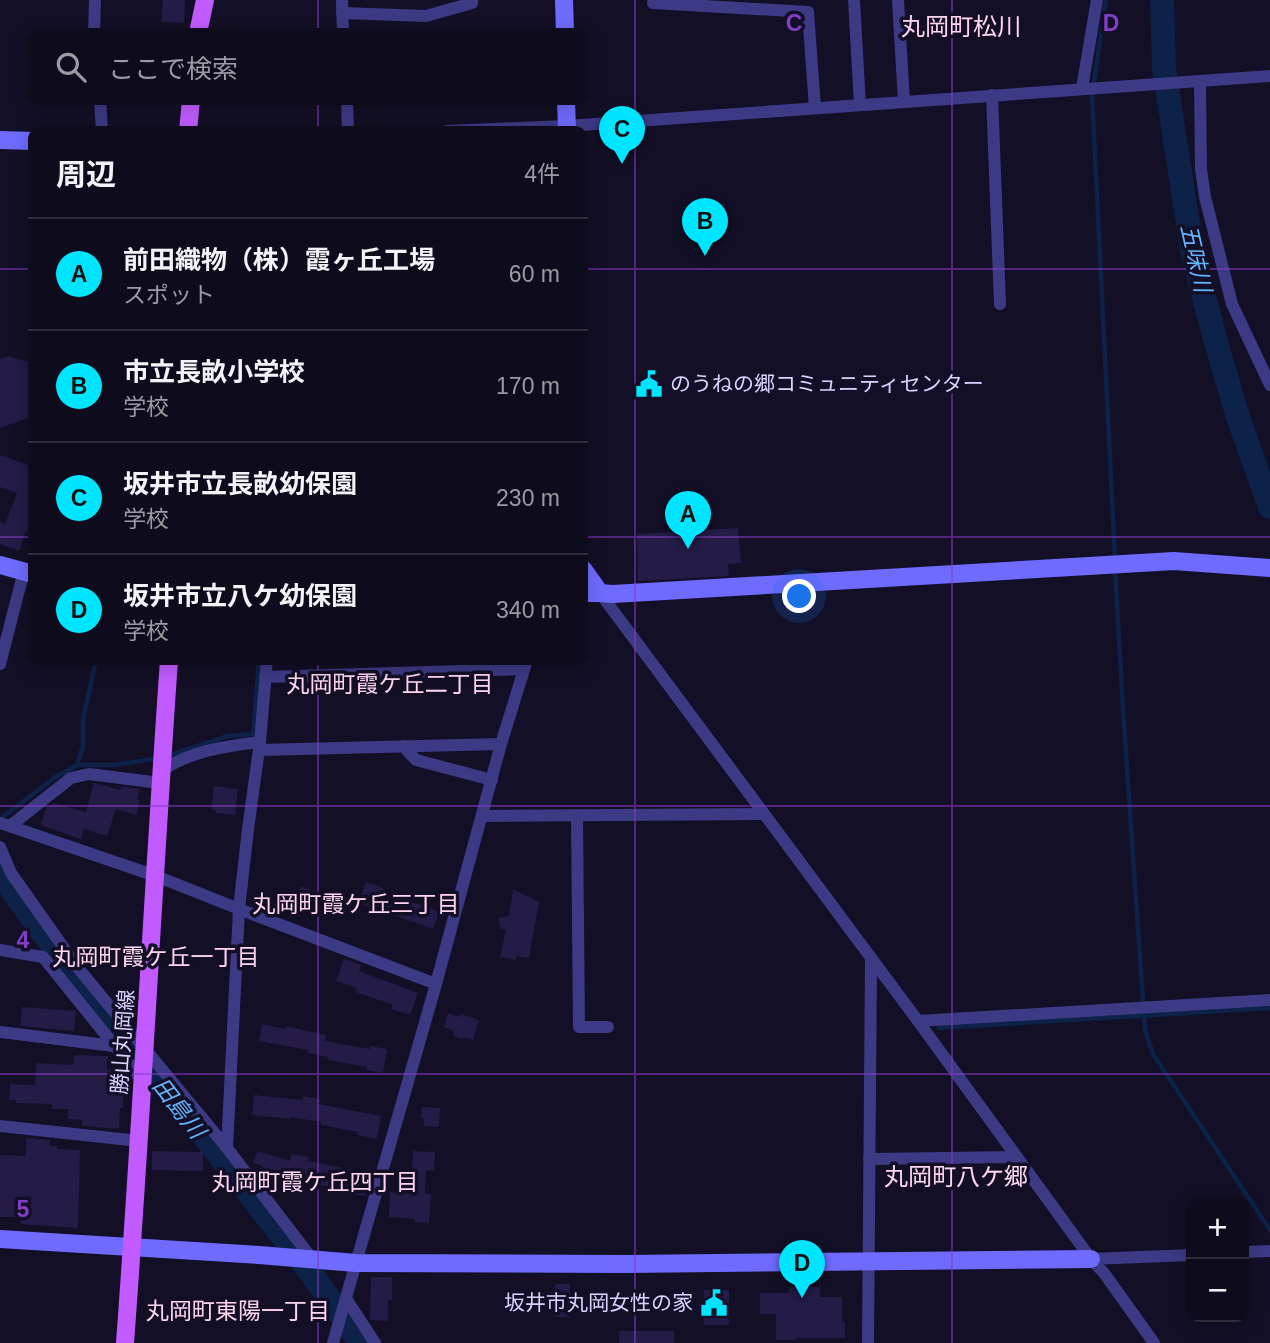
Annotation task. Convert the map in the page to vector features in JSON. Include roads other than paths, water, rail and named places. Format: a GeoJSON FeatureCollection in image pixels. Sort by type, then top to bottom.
{"type":"FeatureCollection","features":[{"type":"Feature","properties":{"kind":"main road"},"geometry":{"type":"LineString","coordinates":[[199,28],[205,0]]}},
{"type":"Feature","properties":{"kind":"main road"},"geometry":{"type":"LineString","coordinates":[[188,126],[191,105]]}},
{"type":"Feature","properties":{"kind":"main road","name":"勝山丸岡線"},"geometry":{"type":"LineString","coordinates":[[125,1343],[169,665]]}},
{"type":"Feature","properties":{"kind":"street"},"geometry":{"type":"LineString","coordinates":[[94,28],[95,0]]}},
{"type":"Feature","properties":{"kind":"street"},"geometry":{"type":"LineString","coordinates":[[343,28],[342,7],[426,16],[472,3],[472,0]]}},
{"type":"Feature","properties":{"kind":"street"},"geometry":{"type":"LineString","coordinates":[[564,0],[565,28]]}},
{"type":"Feature","properties":{"kind":"street"},"geometry":{"type":"LineString","coordinates":[[854,0],[860,105]]}},
{"type":"Feature","properties":{"kind":"street"},"geometry":{"type":"LineString","coordinates":[[898,0],[904,102]]}},
{"type":"Feature","properties":{"kind":"street"},"geometry":{"type":"LineString","coordinates":[[1082,88],[1097,0]]}},
{"type":"Feature","properties":{"kind":"street"},"geometry":{"type":"LineString","coordinates":[[653,3],[808,12],[815,108]]}},
{"type":"Feature","properties":{"kind":"street"},"geometry":{"type":"LineString","coordinates":[[588,127],[815,108],[1270,76]]}},
{"type":"Feature","properties":{"kind":"street"},"geometry":{"type":"LineString","coordinates":[[1197,82],[1205,197],[1232,304],[1270,385]]}},
{"type":"Feature","properties":{"kind":"street"},"geometry":{"type":"LineString","coordinates":[[992,95],[1000,303]]}},
{"type":"Feature","properties":{"kind":"street"},"geometry":{"type":"LineString","coordinates":[[100,105],[102,126]]}},
{"type":"Feature","properties":{"kind":"street"},"geometry":{"type":"LineString","coordinates":[[347,105],[348,126]]}},
{"type":"Feature","properties":{"kind":"street"},"geometry":{"type":"LineString","coordinates":[[566,105],[567,126]]}},
{"type":"Feature","properties":{"kind":"street"},"geometry":{"type":"LineString","coordinates":[[0,140],[28,141]]}},
{"type":"Feature","properties":{"kind":"street"},"geometry":{"type":"LineString","coordinates":[[592,593],[627,594],[1174,561],[1268,568]]}},
{"type":"Feature","properties":{"kind":"street"},"geometry":{"type":"LineString","coordinates":[[0,565],[28,573]]}},
{"type":"Feature","properties":{"kind":"street"},"geometry":{"type":"LineString","coordinates":[[0,664],[28,576]]}},
{"type":"Feature","properties":{"kind":"street"},"geometry":{"type":"LineString","coordinates":[[592,593],[763,814],[1154,1343]]}},
{"type":"Feature","properties":{"kind":"street"},"geometry":{"type":"LineString","coordinates":[[227,1149],[239,909],[260,746],[266,665]]}},
{"type":"Feature","properties":{"kind":"street"},"geometry":{"type":"LineString","coordinates":[[265,677],[525,665],[334,1343]]}},
{"type":"Feature","properties":{"kind":"street"},"geometry":{"type":"LineString","coordinates":[[5,825],[79,775],[160,777],[169,766],[193,755],[224,747],[501,744]]}},
{"type":"Feature","properties":{"kind":"street"},"geometry":{"type":"LineString","coordinates":[[403,746],[416,760],[492,780]]}},
{"type":"Feature","properties":{"kind":"street"},"geometry":{"type":"LineString","coordinates":[[483,816],[763,814]]}},
{"type":"Feature","properties":{"kind":"street"},"geometry":{"type":"LineString","coordinates":[[577,815],[579,1027],[608,1027]]}},
{"type":"Feature","properties":{"kind":"street"},"geometry":{"type":"LineString","coordinates":[[5,825],[156,876],[436,984]]}},
{"type":"Feature","properties":{"kind":"street"},"geometry":{"type":"LineString","coordinates":[[0,846],[11,873],[78,968],[227,1149],[313,1260]]}},
{"type":"Feature","properties":{"kind":"street"},"geometry":{"type":"LineString","coordinates":[[0,950],[43,957],[143,1081]]}},
{"type":"Feature","properties":{"kind":"street"},"geometry":{"type":"LineString","coordinates":[[868,1343],[871,959]]}},
{"type":"Feature","properties":{"kind":"street"},"geometry":{"type":"LineString","coordinates":[[918,1021],[1270,1000]]}},
{"type":"Feature","properties":{"kind":"street"},"geometry":{"type":"LineString","coordinates":[[0,1032],[114,1046]]}},
{"type":"Feature","properties":{"kind":"street"},"geometry":{"type":"LineString","coordinates":[[0,1126],[139,1141]]}},
{"type":"Feature","properties":{"kind":"street"},"geometry":{"type":"LineString","coordinates":[[869,1160],[1017,1157]]}},
{"type":"Feature","properties":{"kind":"street"},"geometry":{"type":"LineString","coordinates":[[0,1239],[356,1263],[868,1262],[1186,1255]]}},
{"type":"Feature","properties":{"kind":"street"},"geometry":{"type":"LineString","coordinates":[[1249,1252],[1270,1251]]}},
{"type":"Feature","properties":{"kind":"street"},"geometry":{"type":"LineString","coordinates":[[346,1300],[375,1343]]}},
{"type":"Feature","properties":{"kind":"waterway"},"geometry":{"type":"LineString","coordinates":[[1106,0],[1092,95],[1115,559]]}},
{"type":"Feature","properties":{"kind":"waterway","name":"五味川"},"geometry":{"type":"LineString","coordinates":[[1162,0],[1164,68],[1192,250],[1238,417],[1270,507]]}},
{"type":"Feature","properties":{"kind":"waterway"},"geometry":{"type":"LineString","coordinates":[[1115,568],[1145,1030],[1153,1054],[1270,1230]]}},
{"type":"Feature","properties":{"kind":"waterway"},"geometry":{"type":"LineString","coordinates":[[77,765],[83,746],[83,719],[95,665]]}},
{"type":"Feature","properties":{"kind":"waterway"},"geometry":{"type":"LineString","coordinates":[[167,756],[228,736],[253,734],[259,665]]}},
{"type":"Feature","properties":{"kind":"waterway"},"geometry":{"type":"LineString","coordinates":[[0,819],[57,776],[77,765],[115,765],[159,758]]}},
{"type":"Feature","properties":{"kind":"waterway","name":"田島川"},"geometry":{"type":"LineString","coordinates":[[0,870],[42,932],[310,1272],[361,1343]]}},
{"type":"Feature","properties":{"kind":"waterway"},"geometry":{"type":"LineString","coordinates":[[939,1028],[1270,1008]]}},
{"type":"Feature","properties":{"kind":"place","name":"坂井市立長畝幼保園"},"geometry":{"type":"Point","coordinates":[622,164]}},
{"type":"Feature","properties":{"kind":"place","name":"市立長畝小学校"},"geometry":{"type":"Point","coordinates":[705,256]}},
{"type":"Feature","properties":{"kind":"place","name":"のうねの郷コミュニティセンター"},"geometry":{"type":"Point","coordinates":[649,384]}},
{"type":"Feature","properties":{"kind":"place","name":"前田織物（株）霞ヶ丘工場"},"geometry":{"type":"Point","coordinates":[688,549]}},
{"type":"Feature","properties":{"kind":"place","name":"坂井市立八ケ幼保園"},"geometry":{"type":"Point","coordinates":[802,1298]}},
{"type":"Feature","properties":{"kind":"place","name":"坂井市丸岡女性の家"},"geometry":{"type":"Point","coordinates":[714,1303]}},
{"type":"Feature","properties":{"kind":"district","name":"丸岡町松川"},"geometry":{"type":"Point","coordinates":[961,27]}},
{"type":"Feature","properties":{"kind":"district","name":"丸岡町霞ケ丘二丁目"},"geometry":{"type":"Point","coordinates":[390,684]}},
{"type":"Feature","properties":{"kind":"district","name":"丸岡町霞ケ丘三丁目"},"geometry":{"type":"Point","coordinates":[356,904]}},
{"type":"Feature","properties":{"kind":"district","name":"丸岡町霞ケ丘一丁目"},"geometry":{"type":"Point","coordinates":[156,957]}},
{"type":"Feature","properties":{"kind":"district","name":"丸岡町八ケ郷"},"geometry":{"type":"Point","coordinates":[956,1177]}},
{"type":"Feature","properties":{"kind":"district","name":"丸岡町霞ケ丘四丁目"},"geometry":{"type":"Point","coordinates":[315,1182]}},
{"type":"Feature","properties":{"kind":"district","name":"丸岡町東陽一丁目"},"geometry":{"type":"Point","coordinates":[238,1311]}}]}
